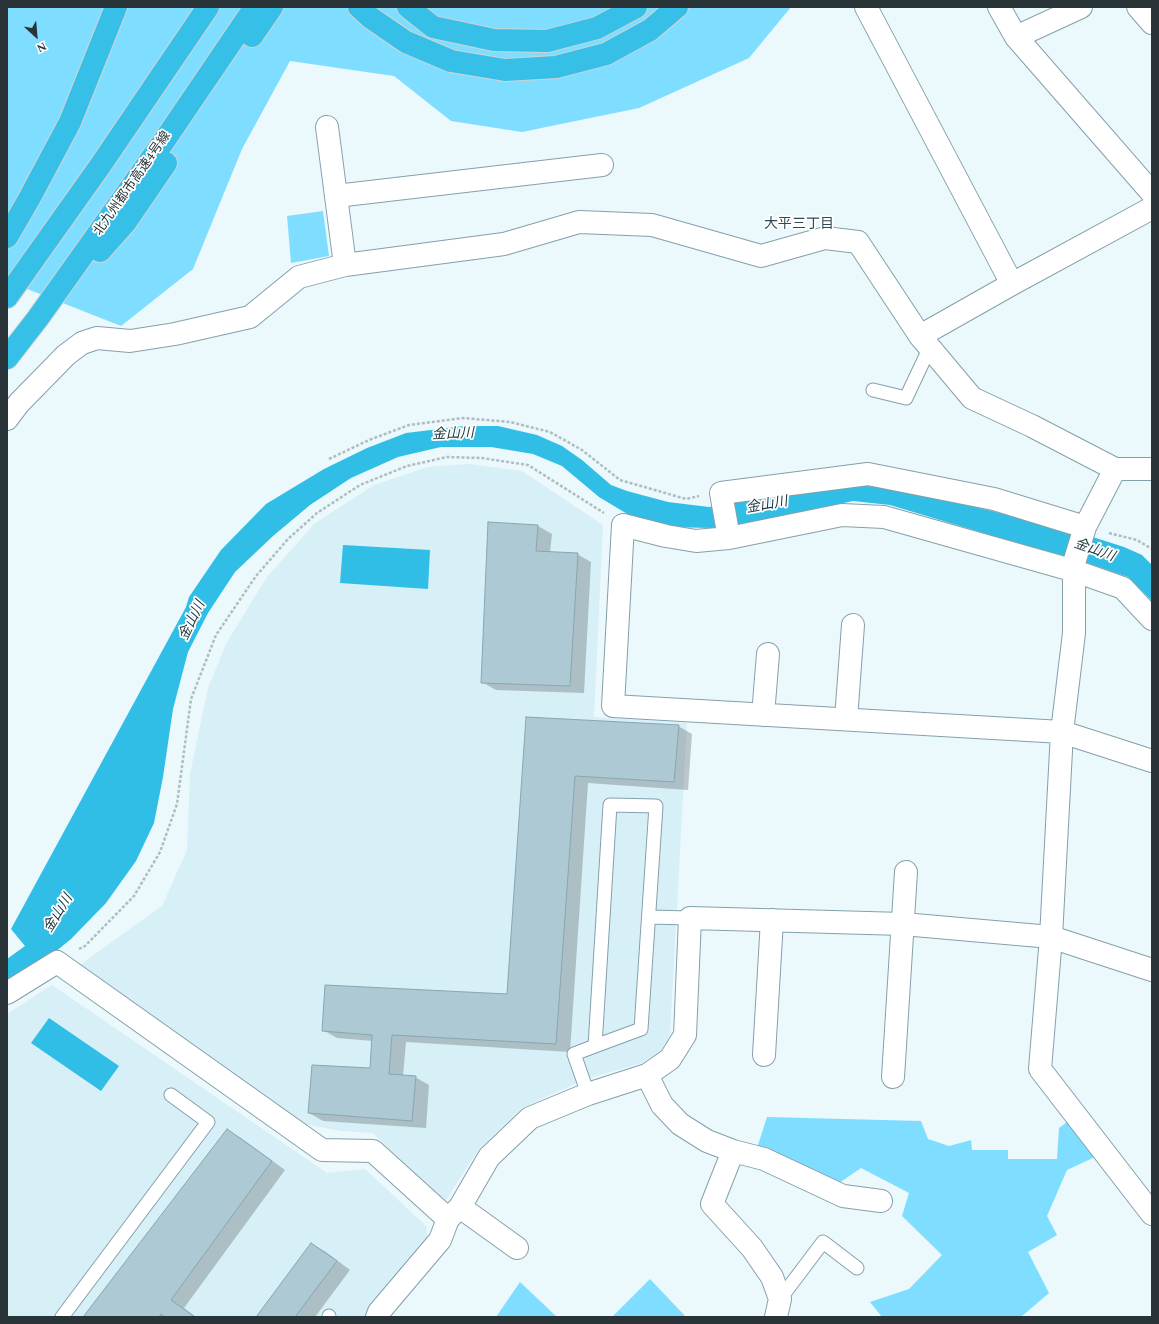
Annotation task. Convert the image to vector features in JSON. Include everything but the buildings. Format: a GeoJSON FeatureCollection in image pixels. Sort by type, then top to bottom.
{"type":"FeatureCollection","features":[{"type":"Feature","properties":{"kind":"highway"},"geometry":{"type":"LineString","coordinates":[[7,237],[30,199],[70,122],[116,7]]}},
{"type":"Feature","properties":{"kind":"highway"},"geometry":{"type":"LineString","coordinates":[[7,297],[100,166],[208,7]]}},
{"type":"Feature","properties":{"kind":"highway","name":"北九州都市高速4号線"},"geometry":{"type":"LineString","coordinates":[[7,358],[38,318],[164,141],[255,7]]}},
{"type":"Feature","properties":{"kind":"highway"},"geometry":{"type":"LineString","coordinates":[[38,318],[125,223],[272,7]]}},
{"type":"Feature","properties":{"kind":"highway"},"geometry":{"type":"LineString","coordinates":[[359,7],[371,18],[406,42],[451,61],[505,70],[556,67],[606,54],[650,30],[677,7]]}},
{"type":"Feature","properties":{"kind":"highway"},"geometry":{"type":"LineString","coordinates":[[408,7],[433,27],[494,40],[547,41],[597,28],[636,7]]}},
{"type":"Feature","properties":{"kind":"street"},"geometry":{"type":"LineString","coordinates":[[866,7],[1012,284]]}},
{"type":"Feature","properties":{"kind":"street"},"geometry":{"type":"LineString","coordinates":[[999,7],[1016,37],[1152,193]]}},
{"type":"Feature","properties":{"kind":"street"},"geometry":{"type":"LineString","coordinates":[[1016,37],[1081,7]]}},
{"type":"Feature","properties":{"kind":"street"},"geometry":{"type":"LineString","coordinates":[[1138,7],[1152,23]]}},
{"type":"Feature","properties":{"kind":"street"},"geometry":{"type":"LineString","coordinates":[[327,127],[345,265]]}},
{"type":"Feature","properties":{"kind":"street"},"geometry":{"type":"LineString","coordinates":[[336,196],[602,164]]}},
{"type":"Feature","properties":{"kind":"street"},"geometry":{"type":"LineString","coordinates":[[925,342],[1012,284],[1152,208]]}},
{"type":"Feature","properties":{"kind":"street"},"geometry":{"type":"LineString","coordinates":[[11,407],[66,355],[82,343],[97,338],[130,341],[175,334],[250,316],[299,277],[345,265],[504,244],[579,222],[652,225],[762,256],[825,238],[858,242],[925,342],[972,398],[1032,426],[1116,469],[1152,469]]}},
{"type":"Feature","properties":{"kind":"street"},"geometry":{"type":"LineString","coordinates":[[1116,469],[1084,530],[1074,567],[1074,633],[1062,732],[1051,937],[1040,1070],[1152,1214]]}},
{"type":"Feature","properties":{"kind":"street"},"geometry":{"type":"LineString","coordinates":[[728,533],[722,497],[868,474],[994,499],[1084,530]]}},
{"type":"Feature","properties":{"kind":"street"},"geometry":{"type":"LineString","coordinates":[[1152,619],[1123,588],[1074,567],[884,517],[842,515],[728,533],[696,541],[666,536],[623,525],[613,706],[1062,732],[1152,760]]}},
{"type":"Feature","properties":{"kind":"street"},"geometry":{"type":"LineString","coordinates":[[846,720],[853,625]]}},
{"type":"Feature","properties":{"kind":"street"},"geometry":{"type":"LineString","coordinates":[[763,715],[768,654]]}},
{"type":"Feature","properties":{"kind":"street"},"geometry":{"type":"LineString","coordinates":[[893,1077],[906,872]]}},
{"type":"Feature","properties":{"kind":"street"},"geometry":{"type":"LineString","coordinates":[[377,1317],[379,1312],[440,1240],[454,1213],[490,1157],[530,1118],[588,1094],[647,1074],[670,1059],[685,1035],[690,918],[903,924],[1051,937],[1152,970]]}},
{"type":"Feature","properties":{"kind":"street"},"geometry":{"type":"LineString","coordinates":[[764,1055],[772,920]]}},
{"type":"Feature","properties":{"kind":"street"},"geometry":{"type":"LineString","coordinates":[[7,994],[57,962],[322,1150],[373,1151],[454,1213],[517,1248]]}},
{"type":"Feature","properties":{"kind":"street"},"geometry":{"type":"LineString","coordinates":[[647,1074],[662,1105],[680,1124],[707,1141],[732,1151],[764,1159],[843,1196],[881,1201]]}},
{"type":"Feature","properties":{"kind":"street"},"geometry":{"type":"LineString","coordinates":[[732,1151],[712,1204],[752,1248],[772,1277],[778,1308]]}},
{"type":"Feature","properties":{"kind":"lane"},"geometry":{"type":"LineString","coordinates":[[873,390],[906,398],[925,342]]}},
{"type":"Feature","properties":{"kind":"lane"},"geometry":{"type":"LineString","coordinates":[[588,1094],[574,1054],[641,1029],[656,806],[610,805],[595,1046]]}},
{"type":"Feature","properties":{"kind":"lane"},"geometry":{"type":"LineString","coordinates":[[649,917],[690,918]]}},
{"type":"Feature","properties":{"kind":"lane"},"geometry":{"type":"LineString","coordinates":[[62,1317],[208,1122],[171,1095]]}},
{"type":"Feature","properties":{"kind":"lane"},"geometry":{"type":"LineString","coordinates":[[778,1308],[823,1242],[857,1268]]}},
{"type":"Feature","properties":{"kind":"path"},"geometry":{"type":"LineString","coordinates":[[329,459],[369,440],[409,425],[463,418],[510,422],[550,432],[582,450],[620,480],[686,499],[722,497]]}},
{"type":"Feature","properties":{"kind":"path"},"geometry":{"type":"LineString","coordinates":[[57,962],[86,946],[134,896],[157,858],[176,804],[191,699],[216,635],[256,576],[288,539],[317,513],[360,485],[408,466],[447,457],[482,458],[528,465],[623,525]]}},
{"type":"Feature","properties":{"kind":"path"},"geometry":{"type":"LineString","coordinates":[[1084,530],[1137,540],[1152,549]]}},
{"type":"Feature","properties":{"kind":"shaded area"},"geometry":{"type":"Polygon","coordinates":[[[7,7],[791,7],[749,58],[639,108],[522,132],[451,121],[394,76],[290,61],[242,149],[193,269],[121,326],[7,281],[7,7]]]}},
{"type":"Feature","properties":{"kind":"shaded area"},"geometry":{"type":"Polygon","coordinates":[[[323,211],[329,256],[291,263],[287,216],[323,211]]]}},
{"type":"Feature","properties":{"kind":"shaded area"},"geometry":{"type":"Polygon","coordinates":[[[469,464],[522,471],[603,525],[594,717],[687,723],[670,1035],[660,1052],[641,1063],[583,1080],[522,1108],[478,1150],[444,1203],[373,1133],[341,1131],[305,1124],[100,990],[81,964],[162,906],[187,850],[190,774],[208,688],[227,642],[267,577],[314,524],[374,485],[428,467],[469,464]]]}},
{"type":"Feature","properties":{"kind":"shaded area"},"geometry":{"type":"Polygon","coordinates":[[[52,985],[327,1173],[365,1169],[426,1226],[427,1239],[370,1317],[7,1317],[7,1014],[52,985]]]}},
{"type":"Feature","properties":{"kind":"shaded area"},"geometry":{"type":"Polygon","coordinates":[[[767,1117],[921,1121],[928,1139],[949,1146],[971,1140],[972,1150],[1008,1150],[1008,1159],[1057,1159],[1059,1128],[1067,1122],[1095,1157],[1067,1170],[1047,1216],[1057,1235],[1028,1252],[1049,1293],[1021,1317],[882,1317],[870,1302],[909,1289],[942,1255],[902,1216],[909,1193],[861,1168],[839,1183],[757,1148],[767,1117]]]}},
{"type":"Feature","properties":{"kind":"shaded area"},"geometry":{"type":"Polygon","coordinates":[[[650,1279],[686,1317],[612,1317],[650,1279]]]}},
{"type":"Feature","properties":{"kind":"shaded area"},"geometry":{"type":"Polygon","coordinates":[[[520,1282],[557,1317],[496,1317],[520,1282]]]}},
{"type":"Feature","properties":{"kind":"water","name":"金山川"},"geometry":{"type":"Polygon","coordinates":[[[464,426],[498,426],[537,435],[562,446],[582,460],[611,485],[668,502],[709,507],[847,484],[905,490],[1071,530],[1124,547],[1142,555],[1152,565],[1152,601],[1128,577],[1081,561],[1063,557],[890,505],[853,501],[738,526],[711,528],[668,527],[629,515],[599,497],[562,466],[533,454],[491,447],[441,447],[398,457],[351,478],[310,505],[273,536],[235,572],[208,613],[188,652],[173,709],[163,777],[154,823],[136,861],[106,903],[71,939],[38,966],[7,987],[7,959],[25,946],[11,929],[186,607],[189,597],[221,550],[266,504],[324,469],[367,448],[406,433],[464,426]]]}},
{"type":"Feature","properties":{"kind":"water"},"geometry":{"type":"Polygon","coordinates":[[[343,545],[430,550],[428,589],[340,583],[343,545]]]}},
{"type":"Feature","properties":{"kind":"water"},"geometry":{"type":"Polygon","coordinates":[[[49,1018],[119,1066],[101,1091],[31,1043],[49,1018]]]}},
{"type":"Feature","properties":{"kind":"district","name":"大平三丁目"},"geometry":{"type":"Point","coordinates":[799,225]}}]}
